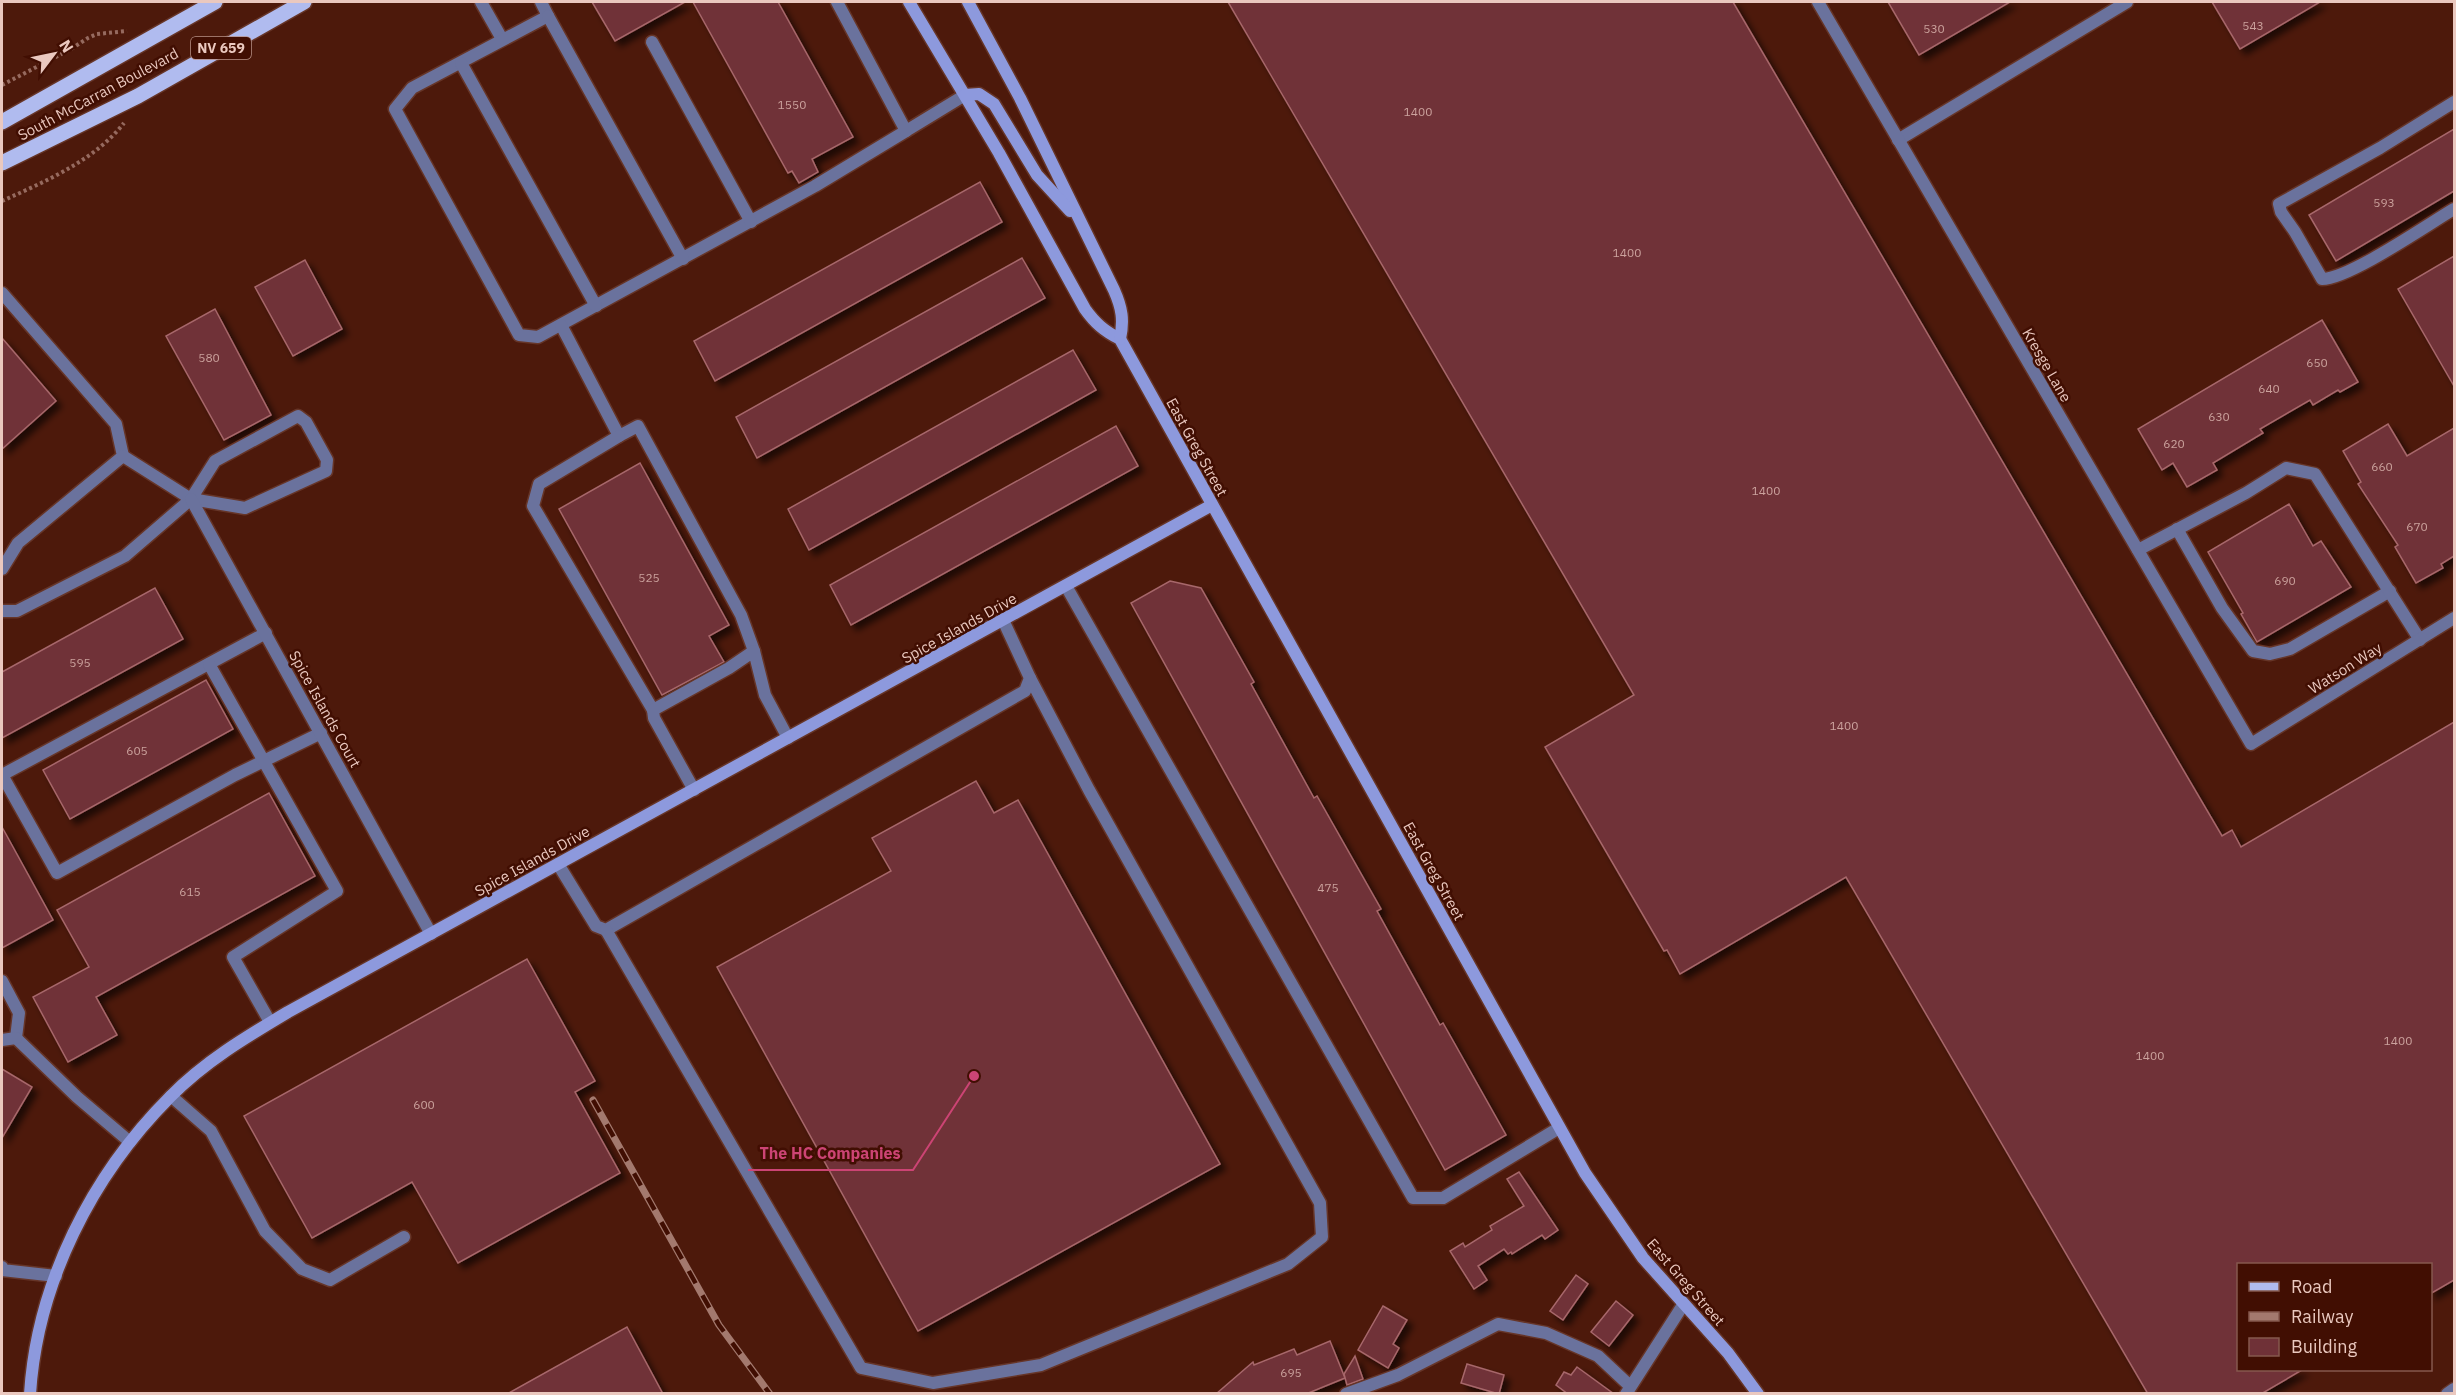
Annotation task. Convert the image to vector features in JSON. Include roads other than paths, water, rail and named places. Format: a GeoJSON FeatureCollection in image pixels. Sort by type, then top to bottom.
{"type":"FeatureCollection","features":[{"type":"Feature","properties":{"kind":"main road","name":"South McCarran Boulevard"},"geometry":{"type":"LineString","coordinates":[[2,122],[215,2]]}},
{"type":"Feature","properties":{"kind":"main road","name":"South McCarran Boulevard"},"geometry":{"type":"LineString","coordinates":[[2,163],[138,96],[304,2]]}},
{"type":"Feature","properties":{"kind":"main road","name":"East Greg Street"},"geometry":{"type":"LineString","coordinates":[[909,2],[965,95],[1085,309],[1105,332],[1120,339],[1585,1173],[1622,1229],[1683,1305],[1728,1353],[1758,1394]]}},
{"type":"Feature","properties":{"kind":"main road"},"geometry":{"type":"LineString","coordinates":[[968,2],[1020,98],[1122,306],[1124,322],[1120,339]]}},
{"type":"Feature","properties":{"kind":"main road"},"geometry":{"type":"LineString","coordinates":[[965,95],[979,94],[994,104],[1037,175],[1080,222]]}},
{"type":"Feature","properties":{"kind":"main road","name":"Spice Islands Drive"},"geometry":{"type":"LineString","coordinates":[[30,1394],[36,1346],[56,1276],[86,1209],[130,1142],[171,1096],[227,1049],[270,1022],[1212,505]]}},
{"type":"Feature","properties":{"kind":"street"},"geometry":{"type":"LineString","coordinates":[[481,2],[502,39]]}},
{"type":"Feature","properties":{"kind":"street"},"geometry":{"type":"LineString","coordinates":[[540,2],[683,259]]}},
{"type":"Feature","properties":{"kind":"street"},"geometry":{"type":"LineString","coordinates":[[837,2],[906,131]]}},
{"type":"Feature","properties":{"kind":"street","name":"Kresge Lane"},"geometry":{"type":"LineString","coordinates":[[1818,2],[2251,744]]}},
{"type":"Feature","properties":{"kind":"street"},"geometry":{"type":"LineString","coordinates":[[1898,140],[2127,2]]}},
{"type":"Feature","properties":{"kind":"street"},"geometry":{"type":"LineString","coordinates":[[548,16],[412,88],[395,109],[519,335],[538,337],[561,325],[751,222],[965,95]]}},
{"type":"Feature","properties":{"kind":"street"},"geometry":{"type":"LineString","coordinates":[[652,42],[751,222]]}},
{"type":"Feature","properties":{"kind":"street"},"geometry":{"type":"LineString","coordinates":[[461,63],[596,306]]}},
{"type":"Feature","properties":{"kind":"street"},"geometry":{"type":"LineString","coordinates":[[2454,102],[2380,148],[2279,204],[2281,212],[2322,279],[2333,279],[2343,274],[2454,209]]}},
{"type":"Feature","properties":{"kind":"street"},"geometry":{"type":"LineString","coordinates":[[2,294],[116,424],[123,456],[191,499],[245,508],[326,471],[327,460],[306,422],[298,416],[215,461],[191,499],[125,556],[17,611],[2,611]]}},
{"type":"Feature","properties":{"kind":"street"},"geometry":{"type":"LineString","coordinates":[[561,325],[620,436]]}},
{"type":"Feature","properties":{"kind":"street"},"geometry":{"type":"LineString","coordinates":[[694,790],[654,718],[653,710],[533,506],[539,484],[638,426],[741,615],[754,651],[765,695],[788,738]]}},
{"type":"Feature","properties":{"kind":"street"},"geometry":{"type":"LineString","coordinates":[[2,569],[18,543],[123,456]]}},
{"type":"Feature","properties":{"kind":"street"},"geometry":{"type":"LineString","coordinates":[[2138,550],[2286,468],[2315,474],[2420,640]]}},
{"type":"Feature","properties":{"kind":"street","name":"Spice Islands Court"},"geometry":{"type":"LineString","coordinates":[[191,499],[430,934]]}},
{"type":"Feature","properties":{"kind":"street"},"geometry":{"type":"LineString","coordinates":[[2177,529],[2222,608],[2253,651],[2270,654],[2290,649],[2390,591]]}},
{"type":"Feature","properties":{"kind":"street"},"geometry":{"type":"LineString","coordinates":[[1066,586],[1413,1198],[1443,1198],[1559,1128]]}},
{"type":"Feature","properties":{"kind":"street","name":"Watson Way"},"geometry":{"type":"LineString","coordinates":[[2251,744],[2454,618]]}},
{"type":"Feature","properties":{"kind":"street"},"geometry":{"type":"LineString","coordinates":[[558,864],[596,926],[606,930],[861,1368],[933,1383],[1041,1365],[1288,1264],[1322,1237],[1320,1203],[1089,790],[1030,678],[1003,620]]}},
{"type":"Feature","properties":{"kind":"street"},"geometry":{"type":"LineString","coordinates":[[266,633],[2,775],[57,873],[265,760],[321,733]]}},
{"type":"Feature","properties":{"kind":"street"},"geometry":{"type":"LineString","coordinates":[[653,710],[729,668],[754,651]]}},
{"type":"Feature","properties":{"kind":"street"},"geometry":{"type":"LineString","coordinates":[[210,664],[337,891],[232,957],[270,1022]]}},
{"type":"Feature","properties":{"kind":"street"},"geometry":{"type":"LineString","coordinates":[[606,930],[1025,691],[1030,678]]}},
{"type":"Feature","properties":{"kind":"street"},"geometry":{"type":"LineString","coordinates":[[2,981],[19,1013],[16,1038]]}},
{"type":"Feature","properties":{"kind":"street"},"geometry":{"type":"LineString","coordinates":[[2,1040],[16,1038]]}},
{"type":"Feature","properties":{"kind":"street"},"geometry":{"type":"LineString","coordinates":[[16,1038],[77,1097],[130,1142]]}},
{"type":"Feature","properties":{"kind":"street"},"geometry":{"type":"LineString","coordinates":[[171,1096],[211,1131],[265,1231],[302,1269],[330,1280],[404,1237]]}},
{"type":"Feature","properties":{"kind":"street"},"geometry":{"type":"LineString","coordinates":[[2,1269],[56,1276]]}},
{"type":"Feature","properties":{"kind":"street"},"geometry":{"type":"LineString","coordinates":[[1346,1394],[1398,1375],[1498,1324],[1546,1333],[1598,1356],[1628,1390],[1683,1305]]}},
{"type":"Feature","properties":{"kind":"street"},"geometry":{"type":"LineString","coordinates":[[2447,1394],[2454,1389]]}},
{"type":"Feature","properties":{"kind":"railway"},"geometry":{"type":"LineString","coordinates":[[593,1100],[719,1325],[770,1394]]}},
{"type":"Feature","properties":{"kind":"place","name":"The HC Companies"},"geometry":{"type":"Point","coordinates":[974,1076]}}]}
